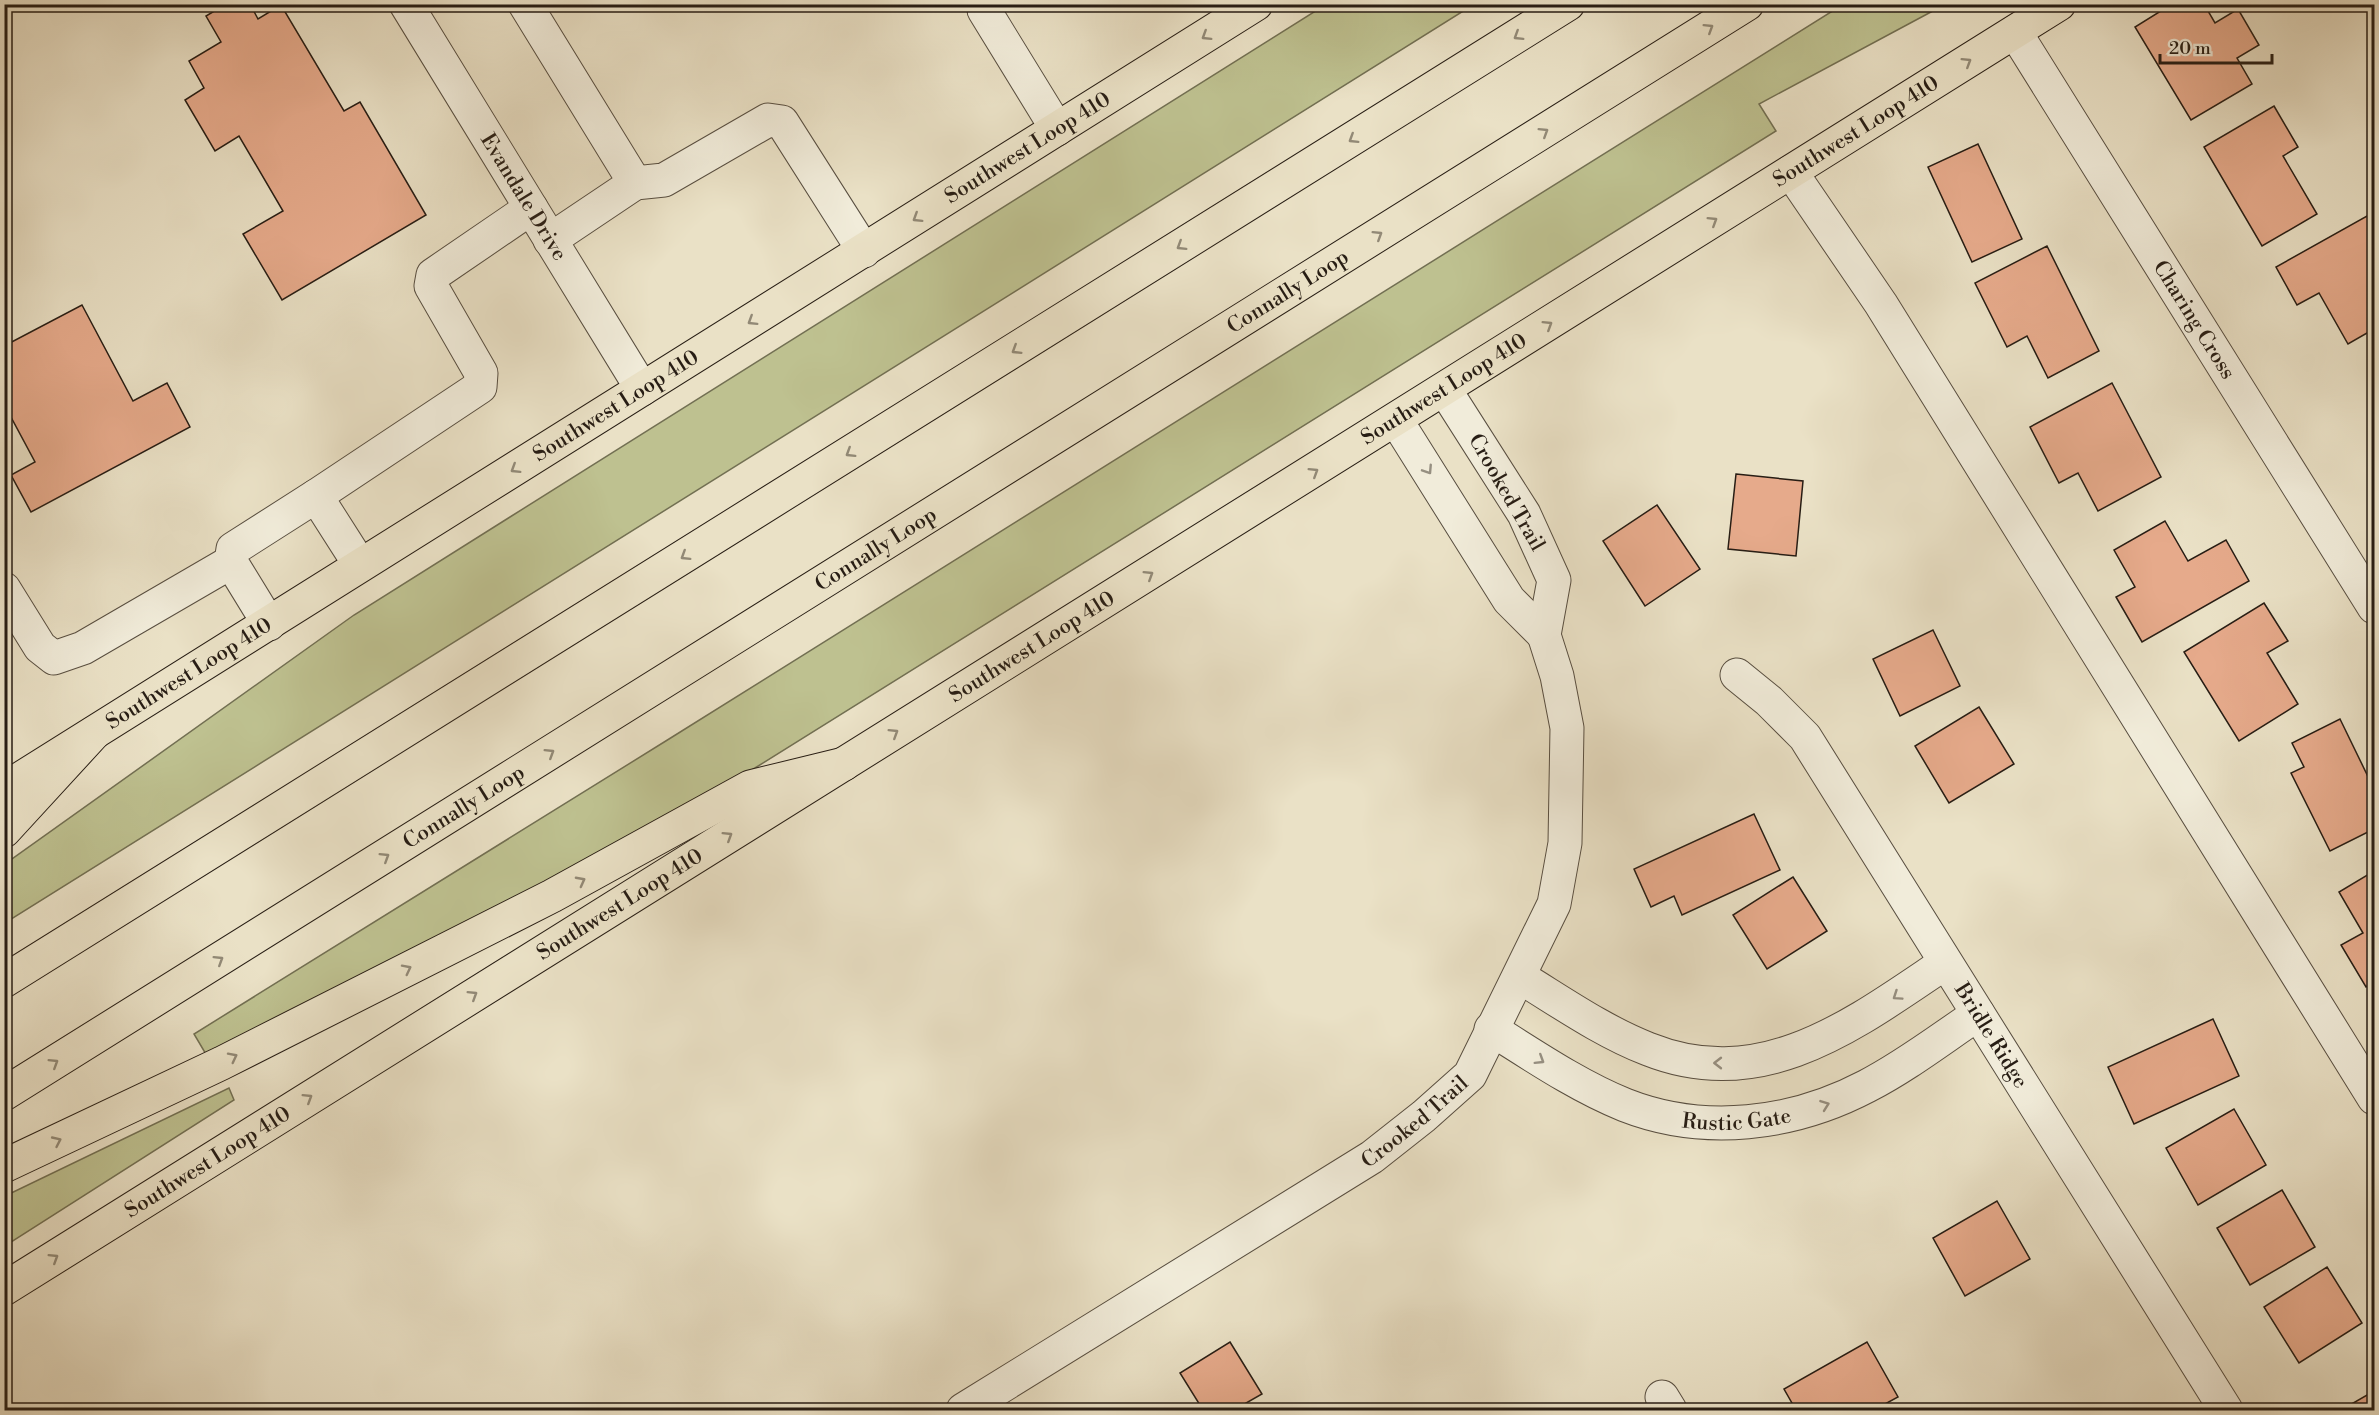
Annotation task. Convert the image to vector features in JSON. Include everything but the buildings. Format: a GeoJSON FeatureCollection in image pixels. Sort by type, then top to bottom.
{"type":"FeatureCollection","features":[{"type":"Feature","properties":{"kind":"main road","name":"Southwest Loop 410"},"geometry":{"type":"LineString","coordinates":[[4,789],[1256,4]]}},
{"type":"Feature","properties":{"kind":"main road"},"geometry":{"type":"LineString","coordinates":[[4,981],[1568,4]]}},
{"type":"Feature","properties":{"kind":"main road","name":"Connally Loop"},"geometry":{"type":"LineString","coordinates":[[4,1095],[1747,4]]}},
{"type":"Feature","properties":{"kind":"main road","name":"Southwest Loop 410"},"geometry":{"type":"LineString","coordinates":[[4,1289],[2059,4]]}},
{"type":"Feature","properties":{"kind":"main road"},"geometry":{"type":"LineString","coordinates":[[4,831],[94,733]]}},
{"type":"Feature","properties":{"kind":"main road"},"geometry":{"type":"LineString","coordinates":[[4,1166],[222,1063],[552,896],[750,787],[844,764]]}},
{"type":"Feature","properties":{"kind":"street","name":"Evandale Drive"},"geometry":{"type":"LineString","coordinates":[[406,4],[642,389]]}},
{"type":"Feature","properties":{"kind":"street"},"geometry":{"type":"LineString","coordinates":[[525,4],[635,183]]}},
{"type":"Feature","properties":{"kind":"street"},"geometry":{"type":"LineString","coordinates":[[985,4],[984,10],[1057,129]]}},
{"type":"Feature","properties":{"kind":"street","name":"Charing Cross"},"geometry":{"type":"LineString","coordinates":[[2015,32],[2374,607]]}},
{"type":"Feature","properties":{"kind":"street"},"geometry":{"type":"LineString","coordinates":[[550,240],[635,183],[664,180],[768,120],[782,122],[864,251]]}},
{"type":"Feature","properties":{"kind":"street"},"geometry":{"type":"LineString","coordinates":[[1791,172],[1881,304],[2374,1098]]}},
{"type":"Feature","properties":{"kind":"street"},"geometry":{"type":"LineString","coordinates":[[269,624],[231,562],[233,549],[480,387],[481,373],[432,286],[433,274],[531,208]]}},
{"type":"Feature","properties":{"kind":"street","name":"Crooked Trail"},"geometry":{"type":"LineString","coordinates":[[1445,390],[1507,486],[1546,559],[1554,580],[1544,635]]}},
{"type":"Feature","properties":{"kind":"street","name":"Crooked Trail"},"geometry":{"type":"LineString","coordinates":[[963,1410],[1372,1157],[1425,1116],[1470,1075],[1554,904],[1564,843],[1567,728],[1557,676],[1544,635],[1509,600],[1396,420]]}},
{"type":"Feature","properties":{"kind":"street"},"geometry":{"type":"LineString","coordinates":[[316,496],[360,566]]}},
{"type":"Feature","properties":{"kind":"street"},"geometry":{"type":"LineString","coordinates":[[4,589],[40,647],[54,658],[83,648],[231,562]]}},
{"type":"Feature","properties":{"kind":"street","name":"Bridle Ridge"},"geometry":{"type":"LineString","coordinates":[[1737,675],[1769,701],[1805,737],[2226,1410]]}},
{"type":"Feature","properties":{"kind":"street"},"geometry":{"type":"LineString","coordinates":[[1520,977],[1612,1032],[1647,1048],[1683,1060],[1730,1063],[1790,1053],[1827,1039],[1945,963]]}},
{"type":"Feature","properties":{"kind":"street","name":"Rustic Gate"},"geometry":{"type":"LineString","coordinates":[[1491,1029],[1584,1086],[1625,1105],[1683,1121],[1722,1123],[1793,1115],[1837,1100],[1869,1085],[1978,1014]]}},
{"type":"Feature","properties":{"kind":"green space"},"geometry":{"type":"Polygon","coordinates":[[[1325,5],[1473,5],[5,923],[5,864],[354,615],[1325,5]]]}},
{"type":"Feature","properties":{"kind":"green space"},"geometry":{"type":"Polygon","coordinates":[[[1842,5],[1944,5],[1759,104],[1776,131],[755,768],[651,829],[207,1056],[194,1034],[1842,5]]]}},
{"type":"Feature","properties":{"kind":"green space"},"geometry":{"type":"Polygon","coordinates":[[[229,1088],[234,1100],[5,1246],[5,1196],[229,1088]]]}}]}
